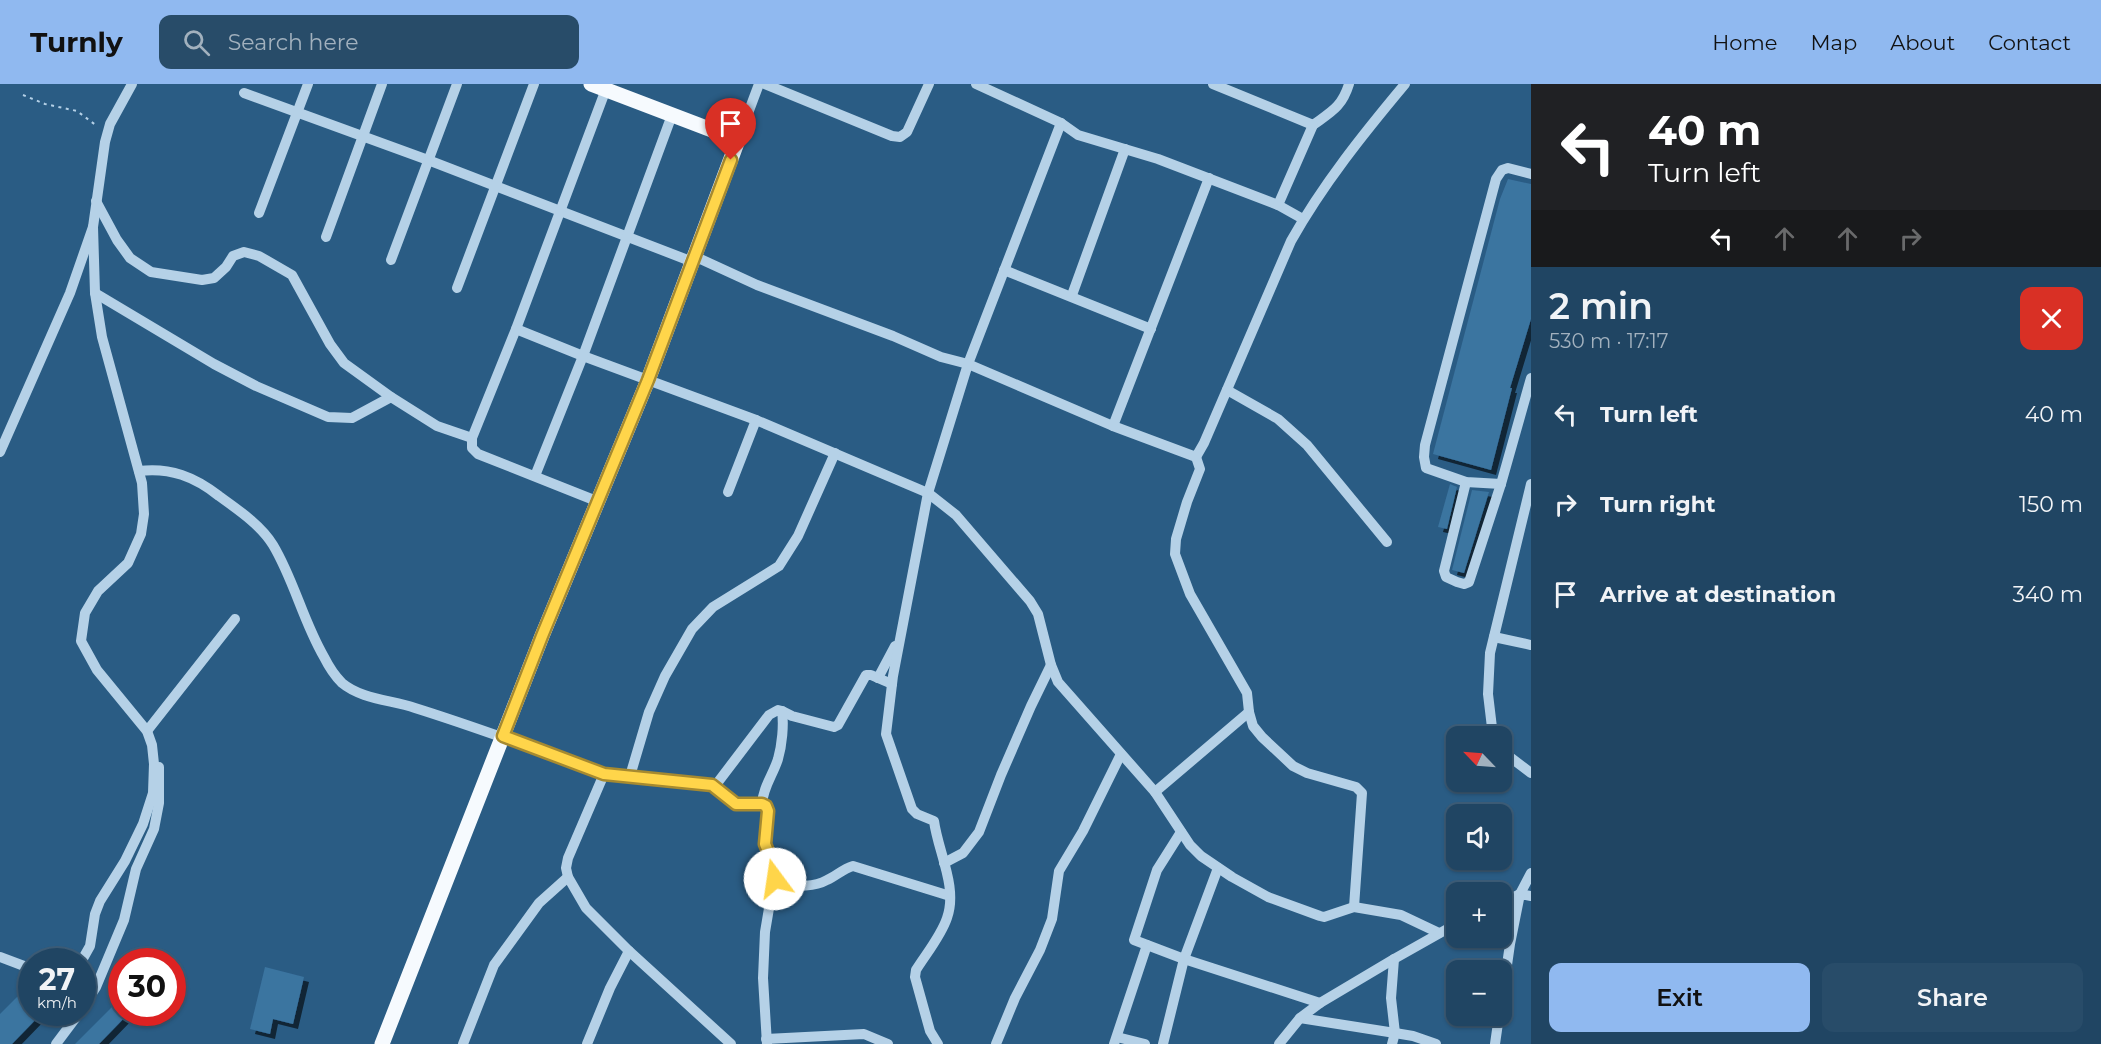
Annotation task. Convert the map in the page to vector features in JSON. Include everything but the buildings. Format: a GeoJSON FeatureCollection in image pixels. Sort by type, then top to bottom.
{"type":"FeatureCollection","features":[{"type":"Feature","properties":{"kind":"main road"},"geometry":{"type":"LineString","coordinates":[[382,1044],[542,636],[648,380],[738,140],[598,87]]}},
{"type":"Feature","properties":{"kind":"street"},"geometry":{"type":"LineString","coordinates":[[112,948],[124,920],[136,869],[154,829],[159,803],[159,766],[147,731],[97,670],[81,640],[85,613],[98,591],[128,563],[141,534],[144,514],[142,483],[102,338],[95,293],[93,227],[110,124],[132,84]]}},
{"type":"Feature","properties":{"kind":"street"},"geometry":{"type":"LineString","coordinates":[[259,213],[308,84]]}},
{"type":"Feature","properties":{"kind":"street"},"geometry":{"type":"LineString","coordinates":[[326,237],[382,84]]}},
{"type":"Feature","properties":{"kind":"street"},"geometry":{"type":"LineString","coordinates":[[391,260],[457,84]]}},
{"type":"Feature","properties":{"kind":"street"},"geometry":{"type":"LineString","coordinates":[[457,288],[534,84]]}},
{"type":"Feature","properties":{"kind":"street"},"geometry":{"type":"LineString","coordinates":[[738,140],[759,84]]}},
{"type":"Feature","properties":{"kind":"street"},"geometry":{"type":"LineString","coordinates":[[765,84],[892,136],[900,137],[907,132],[928,84]]}},
{"type":"Feature","properties":{"kind":"street"},"geometry":{"type":"LineString","coordinates":[[976,84],[1061,123],[1077,135],[1158,159],[1278,206],[1303,219]]}},
{"type":"Feature","properties":{"kind":"street"},"geometry":{"type":"LineString","coordinates":[[1213,84],[1313,125]]}},
{"type":"Feature","properties":{"kind":"street"},"geometry":{"type":"LineString","coordinates":[[1278,206],[1313,125],[1338,107],[1349,84]]}},
{"type":"Feature","properties":{"kind":"street"},"geometry":{"type":"LineString","coordinates":[[1354,907],[1362,793],[1356,787],[1307,773],[1293,766],[1253,726],[1247,693],[1190,594],[1174,547],[1187,502],[1200,469],[1196,457],[1291,241],[1303,219],[1371,125],[1405,84]]}},
{"type":"Feature","properties":{"kind":"street"},"geometry":{"type":"LineString","coordinates":[[598,87],[560,212],[472,438],[472,448],[478,454],[599,502]]}},
{"type":"Feature","properties":{"kind":"street"},"geometry":{"type":"LineString","coordinates":[[244,93],[428,160],[626,238],[694,260],[941,357],[968,364],[1113,426],[1196,457]]}},
{"type":"Feature","properties":{"kind":"street"},"geometry":{"type":"LineString","coordinates":[[535,476],[583,356],[672,115]]}},
{"type":"Feature","properties":{"kind":"street"},"geometry":{"type":"LineString","coordinates":[[938,1044],[930,1031],[915,977],[916,970],[945,923],[950,896],[933,821],[917,814],[912,809],[890,749],[886,734],[892,684],[928,493],[968,364],[1061,123]]}},
{"type":"Feature","properties":{"kind":"street"},"geometry":{"type":"LineString","coordinates":[[1072,295],[1125,149]]}},
{"type":"Feature","properties":{"kind":"street"},"geometry":{"type":"LineString","coordinates":[[1501,484],[1466,482],[1426,468],[1425,445],[1496,179],[1502,170],[1509,168],[1531,174]]}},
{"type":"Feature","properties":{"kind":"street"},"geometry":{"type":"LineString","coordinates":[[1113,426],[1209,178]]}},
{"type":"Feature","properties":{"kind":"street"},"geometry":{"type":"LineString","coordinates":[[96,201],[117,240],[130,258],[151,272],[202,280],[214,278],[226,267],[233,256],[244,252],[259,256],[292,275],[330,344],[344,363],[437,426],[472,438]]}},
{"type":"Feature","properties":{"kind":"street"},"geometry":{"type":"LineString","coordinates":[[0,452],[70,292],[93,227]]}},
{"type":"Feature","properties":{"kind":"street"},"geometry":{"type":"LineString","coordinates":[[1004,270],[1072,295],[1151,329]]}},
{"type":"Feature","properties":{"kind":"street"},"geometry":{"type":"LineString","coordinates":[[95,293],[214,364],[256,386],[328,417],[352,418],[391,397]]}},
{"type":"Feature","properties":{"kind":"street"},"geometry":{"type":"LineString","coordinates":[[516,328],[583,356],[756,420],[928,493],[956,515],[1030,601],[1038,614],[1051,665],[1058,682],[1155,792],[1181,832],[1202,856],[1268,897],[1320,916],[1324,917],[1354,907],[1401,915],[1439,933]]}},
{"type":"Feature","properties":{"kind":"street"},"geometry":{"type":"LineString","coordinates":[[1466,482],[1443,571],[1446,577],[1464,584],[1469,582],[1501,484],[1531,378]]}},
{"type":"Feature","properties":{"kind":"street"},"geometry":{"type":"LineString","coordinates":[[1227,390],[1278,419],[1307,445],[1387,542]]}},
{"type":"Feature","properties":{"kind":"street"},"geometry":{"type":"LineString","coordinates":[[728,492],[756,420]]}},
{"type":"Feature","properties":{"kind":"street"},"geometry":{"type":"LineString","coordinates":[[630,777],[649,712],[665,676],[692,629],[713,607],[779,566],[798,536],[835,453]]}},
{"type":"Feature","properties":{"kind":"street"},"geometry":{"type":"LineString","coordinates":[[139,471],[155,469],[175,472],[205,485],[265,535],[279,556],[311,636],[341,682],[357,692],[503,736],[604,774],[715,786],[736,804],[766,806],[768,811],[765,844],[774,866],[774,884],[765,932],[762,978],[767,1041],[864,1034],[888,1044]]}},
{"type":"Feature","properties":{"kind":"street"},"geometry":{"type":"LineString","coordinates":[[1492,726],[1488,677],[1494,637],[1531,484]]}},
{"type":"Feature","properties":{"kind":"street"},"geometry":{"type":"LineString","coordinates":[[147,731],[235,619]]}},
{"type":"Feature","properties":{"kind":"street"},"geometry":{"type":"LineString","coordinates":[[1494,637],[1531,645]]}},
{"type":"Feature","properties":{"kind":"street"},"geometry":{"type":"LineString","coordinates":[[878,678],[899,639]]}},
{"type":"Feature","properties":{"kind":"street"},"geometry":{"type":"LineString","coordinates":[[944,863],[963,853],[979,832],[1001,775],[1051,665]]}},
{"type":"Feature","properties":{"kind":"street"},"geometry":{"type":"LineString","coordinates":[[715,786],[769,715],[778,710],[834,727],[838,725],[866,675],[892,684]]}},
{"type":"Feature","properties":{"kind":"street"},"geometry":{"type":"LineString","coordinates":[[762,804],[763,794],[778,759],[783,721],[782,711]]}},
{"type":"Feature","properties":{"kind":"street"},"geometry":{"type":"LineString","coordinates":[[1155,792],[1249,712]]}},
{"type":"Feature","properties":{"kind":"street"},"geometry":{"type":"LineString","coordinates":[[108,953],[99,952],[90,946],[95,914],[144,824],[153,793],[152,746]]}},
{"type":"Feature","properties":{"kind":"street"},"geometry":{"type":"LineString","coordinates":[[996,1044],[1052,920],[1059,871],[1083,831],[1121,754]]}},
{"type":"Feature","properties":{"kind":"street"},"geometry":{"type":"LineString","coordinates":[[1512,758],[1531,772]]}},
{"type":"Feature","properties":{"kind":"street"},"geometry":{"type":"LineString","coordinates":[[604,774],[568,858],[566,868],[568,877],[586,908],[629,951],[731,1044]]}},
{"type":"Feature","properties":{"kind":"street"},"geometry":{"type":"LineString","coordinates":[[1181,832],[1160,864],[1133,938],[1135,941],[1320,1003]]}},
{"type":"Feature","properties":{"kind":"street"},"geometry":{"type":"LineString","coordinates":[[774,884],[813,885],[853,866],[950,896]]}},
{"type":"Feature","properties":{"kind":"street"},"geometry":{"type":"LineString","coordinates":[[1163,1044],[1184,959],[1218,868]]}},
{"type":"Feature","properties":{"kind":"street"},"geometry":{"type":"LineString","coordinates":[[1508,960],[1511,935],[1526,895],[1531,873]]}},
{"type":"Feature","properties":{"kind":"street"},"geometry":{"type":"LineString","coordinates":[[463,1044],[494,965],[539,903],[568,877]]}},
{"type":"Feature","properties":{"kind":"street"},"geometry":{"type":"LineString","coordinates":[[1279,1044],[1300,1018],[1320,1003],[1446,929]]}},
{"type":"Feature","properties":{"kind":"street"},"geometry":{"type":"LineString","coordinates":[[1145,1044],[1116,1040],[1147,945]]}},
{"type":"Feature","properties":{"kind":"street"},"geometry":{"type":"LineString","coordinates":[[587,1044],[606,997],[629,951]]}},
{"type":"Feature","properties":{"kind":"street"},"geometry":{"type":"LineString","coordinates":[[0,957],[18,964]]}},
{"type":"Feature","properties":{"kind":"street"},"geometry":{"type":"LineString","coordinates":[[96,987],[108,958]]}},
{"type":"Feature","properties":{"kind":"street"},"geometry":{"type":"LineString","coordinates":[[1392,1044],[1395,1033],[1391,998],[1394,958]]}},
{"type":"Feature","properties":{"kind":"street"},"geometry":{"type":"LineString","coordinates":[[1300,1018],[1413,1036],[1436,1044]]}},
{"type":"Feature","properties":{"kind":"street"},"geometry":{"type":"LineString","coordinates":[[56,1044],[70,1026]]}},
{"type":"Feature","properties":{"kind":"street"},"geometry":{"type":"LineString","coordinates":[[1495,1044],[1498,1026]]}},
{"type":"Feature","properties":{"kind":"path"},"geometry":{"type":"LineString","coordinates":[[23,95],[45,104],[77,111],[108,133]]}},
{"type":"Feature","properties":{"kind":"route"},"geometry":{"type":"LineString","coordinates":[[731,160],[648,380],[503,736],[604,774],[712,785],[736,804],[766,806],[768,811],[765,844],[774,866],[775,879]]}}]}
